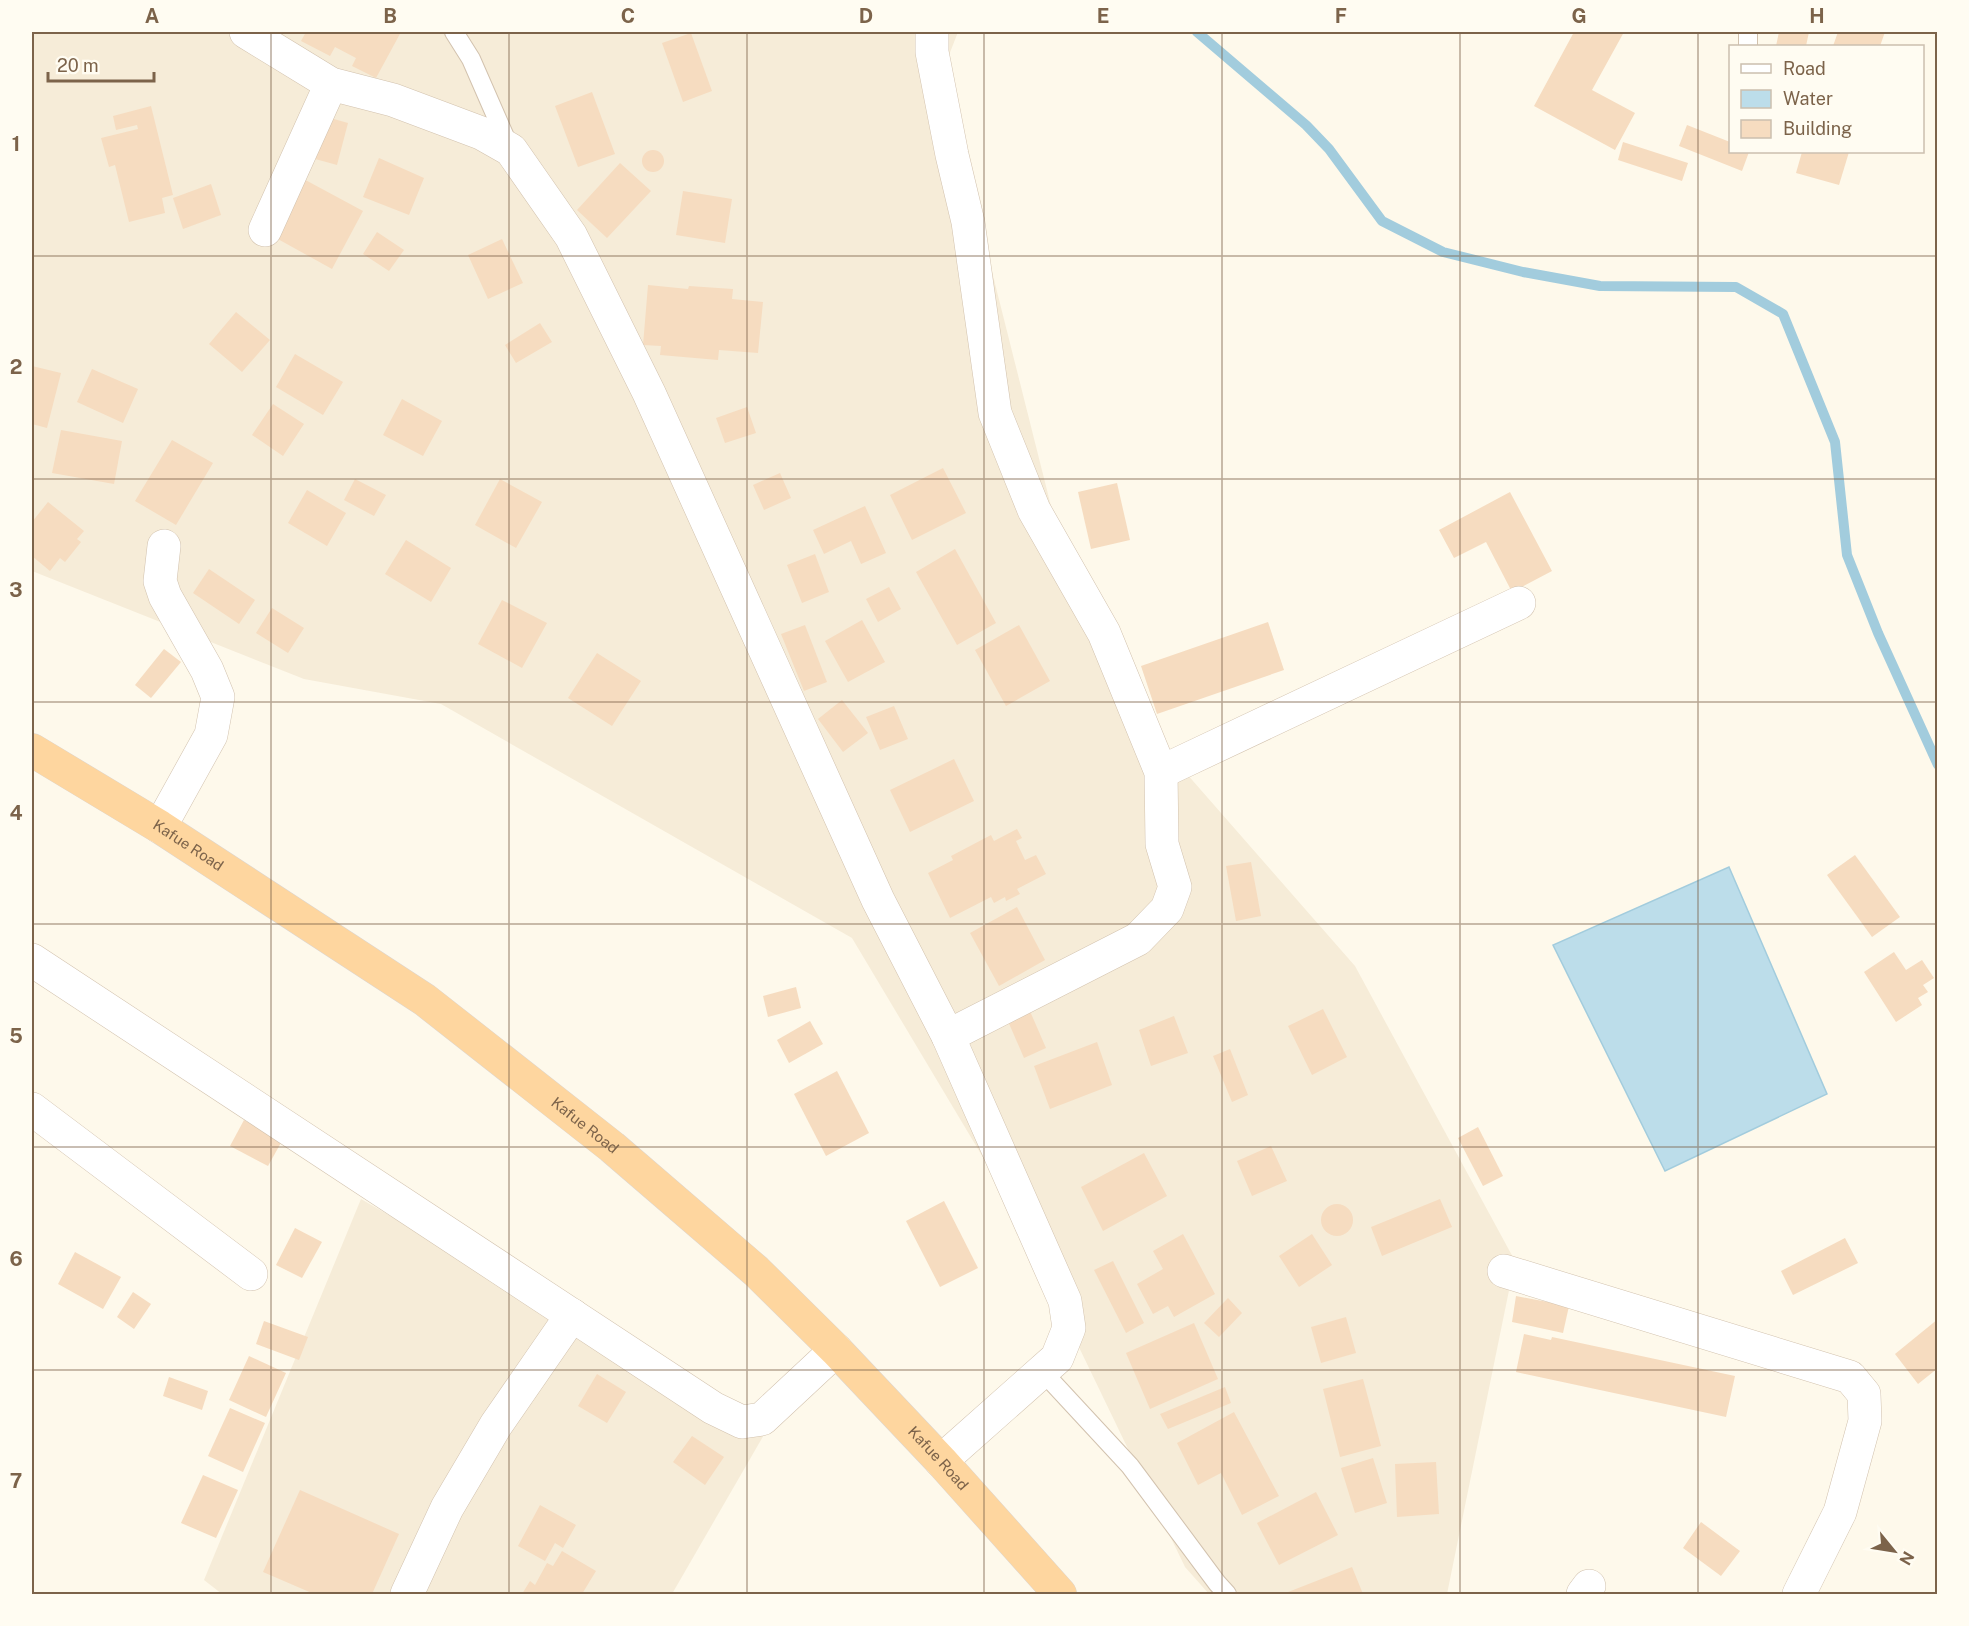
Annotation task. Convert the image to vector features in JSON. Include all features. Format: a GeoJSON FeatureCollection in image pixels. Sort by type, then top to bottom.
{"type":"FeatureCollection","features":[{"type":"Feature","properties":{"kind":"highway","name":"Kafue Road"},"geometry":{"type":"LineString","coordinates":[[32,750],[160,827],[425,1000],[612,1147],[756,1271],[836,1350],[941,1461],[1060,1594]]}},
{"type":"Feature","properties":{"kind":"street"},"geometry":{"type":"LineString","coordinates":[[246,32],[331,84],[393,100],[481,133],[511,150],[572,236],[649,393],[878,900],[948,1036],[1065,1301],[1069,1328],[1057,1358],[941,1461]]}},
{"type":"Feature","properties":{"kind":"street"},"geometry":{"type":"LineString","coordinates":[[932,32],[932,52],[949,144],[968,222],[995,413],[1034,510],[1104,633],[1161,772],[1162,844],[1175,887],[1167,909],[1138,939],[948,1036]]}},
{"type":"Feature","properties":{"kind":"street"},"geometry":{"type":"LineString","coordinates":[[265,230],[331,84]]}},
{"type":"Feature","properties":{"kind":"street"},"geometry":{"type":"LineString","coordinates":[[160,827],[211,735],[218,697],[207,670],[165,596],[160,581],[164,546]]}},
{"type":"Feature","properties":{"kind":"street"},"geometry":{"type":"LineString","coordinates":[[1161,772],[1519,603]]}},
{"type":"Feature","properties":{"kind":"street"},"geometry":{"type":"LineString","coordinates":[[32,960],[713,1408],[742,1422],[762,1419],[836,1350]]}},
{"type":"Feature","properties":{"kind":"street"},"geometry":{"type":"LineString","coordinates":[[32,1109],[251,1274]]}},
{"type":"Feature","properties":{"kind":"street"},"geometry":{"type":"LineString","coordinates":[[1504,1271],[1850,1377],[1864,1394],[1865,1421],[1840,1512],[1798,1594]]}},
{"type":"Feature","properties":{"kind":"street"},"geometry":{"type":"LineString","coordinates":[[407,1594],[447,1508],[491,1434],[572,1315]]}},
{"type":"Feature","properties":{"kind":"lane"},"geometry":{"type":"LineString","coordinates":[[454,32],[471,59],[511,150]]}},
{"type":"Feature","properties":{"kind":"lane"},"geometry":{"type":"LineString","coordinates":[[1042,1371],[1130,1466],[1227,1594]]}},
{"type":"Feature","properties":{"kind":"shaded area"},"geometry":{"type":"Polygon","coordinates":[[[32,32],[958,32],[942,73],[1054,518],[1172,757],[1355,966],[1515,1261],[1447,1594],[1209,1594],[1185,1567],[1006,1196],[852,938],[441,704],[304,679],[32,571],[32,32]]]}},
{"type":"Feature","properties":{"kind":"shaded area"},"geometry":{"type":"Polygon","coordinates":[[[361,1199],[765,1433],[672,1594],[222,1594],[204,1580],[361,1199]]]}},
{"type":"Feature","properties":{"kind":"water"},"geometry":{"type":"Polygon","coordinates":[[[1729,867],[1827,1094],[1665,1171],[1553,945],[1729,867]]]}},
{"type":"Feature","properties":{"kind":"building"},"geometry":{"type":"Polygon","coordinates":[[[306,32],[401,32],[376,78],[352,66],[356,58],[335,47],[330,56],[301,41],[306,32]]]}},
{"type":"Feature","properties":{"kind":"building"},"geometry":{"type":"Polygon","coordinates":[[[1574,32],[1624,32],[1592,90],[1635,113],[1615,150],[1534,106],[1574,32]]]}},
{"type":"Feature","properties":{"kind":"building"},"geometry":{"type":"Polygon","coordinates":[[[1779,32],[1809,32],[1806,45],[1776,45],[1779,32]]]}},
{"type":"Feature","properties":{"kind":"building"},"geometry":{"type":"Polygon","coordinates":[[[1838,32],[1885,32],[1880,45],[1833,45],[1838,32]]]}},
{"type":"Feature","properties":{"kind":"building"},"geometry":{"type":"Polygon","coordinates":[[[691,33],[712,91],[683,102],[662,43],[691,33]]]}},
{"type":"Feature","properties":{"kind":"building"},"geometry":{"type":"Polygon","coordinates":[[[592,92],[615,154],[578,167],[555,106],[592,92]]]}},
{"type":"Feature","properties":{"kind":"building"},"geometry":{"type":"Polygon","coordinates":[[[151,106],[173,195],[162,198],[165,213],[129,222],[115,165],[109,167],[101,138],[138,129],[137,125],[116,130],[113,116],[151,106]]]}},
{"type":"Feature","properties":{"kind":"building"},"geometry":{"type":"Polygon","coordinates":[[[320,115],[348,123],[337,165],[308,157],[320,115]]]}},
{"type":"Feature","properties":{"kind":"building"},"geometry":{"type":"Polygon","coordinates":[[[1687,125],[1729,142],[1729,153],[1749,153],[1742,171],[1679,146],[1687,125]]]}},
{"type":"Feature","properties":{"kind":"building"},"geometry":{"type":"Polygon","coordinates":[[[1623,142],[1688,163],[1682,181],[1618,160],[1623,142]]]}},
{"type":"Feature","properties":{"kind":"building"},"geometry":{"type":"Polygon","coordinates":[[[653,150],[661,153],[664,161],[661,169],[653,172],[645,169],[642,161],[645,153],[653,150]]]}},
{"type":"Feature","properties":{"kind":"building"},"geometry":{"type":"Polygon","coordinates":[[[1802,153],[1849,153],[1839,185],[1796,173],[1802,153]]]}},
{"type":"Feature","properties":{"kind":"building"},"geometry":{"type":"Polygon","coordinates":[[[379,158],[424,178],[409,215],[363,197],[379,158]]]}},
{"type":"Feature","properties":{"kind":"building"},"geometry":{"type":"Polygon","coordinates":[[[620,163],[651,191],[607,238],[577,210],[620,163]]]}},
{"type":"Feature","properties":{"kind":"building"},"geometry":{"type":"Polygon","coordinates":[[[298,176],[363,211],[332,269],[267,233],[298,176]]]}},
{"type":"Feature","properties":{"kind":"building"},"geometry":{"type":"Polygon","coordinates":[[[211,184],[221,215],[183,229],[173,198],[211,184]]]}},
{"type":"Feature","properties":{"kind":"building"},"geometry":{"type":"Polygon","coordinates":[[[683,191],[732,199],[725,243],[676,235],[683,191]]]}},
{"type":"Feature","properties":{"kind":"building"},"geometry":{"type":"Polygon","coordinates":[[[377,232],[404,250],[389,271],[363,254],[377,232]]]}},
{"type":"Feature","properties":{"kind":"building"},"geometry":{"type":"Polygon","coordinates":[[[502,239],[523,283],[488,299],[468,255],[502,239]]]}},
{"type":"Feature","properties":{"kind":"building"},"geometry":{"type":"Polygon","coordinates":[[[648,285],[688,289],[689,286],[733,289],[732,299],[763,302],[758,353],[719,350],[718,360],[660,355],[661,346],[643,345],[648,285]]]}},
{"type":"Feature","properties":{"kind":"building"},"geometry":{"type":"Polygon","coordinates":[[[236,312],[270,340],[242,372],[209,344],[236,312]]]}},
{"type":"Feature","properties":{"kind":"building"},"geometry":{"type":"Polygon","coordinates":[[[540,323],[552,342],[516,363],[505,345],[540,323]]]}},
{"type":"Feature","properties":{"kind":"building"},"geometry":{"type":"Polygon","coordinates":[[[295,354],[343,382],[323,415],[276,387],[295,354]]]}},
{"type":"Feature","properties":{"kind":"building"},"geometry":{"type":"Polygon","coordinates":[[[32,366],[61,373],[47,428],[32,424],[32,366]]]}},
{"type":"Feature","properties":{"kind":"building"},"geometry":{"type":"Polygon","coordinates":[[[92,369],[138,389],[123,423],[77,402],[92,369]]]}},
{"type":"Feature","properties":{"kind":"building"},"geometry":{"type":"Polygon","coordinates":[[[402,399],[442,421],[423,456],[383,435],[402,399]]]}},
{"type":"Feature","properties":{"kind":"building"},"geometry":{"type":"Polygon","coordinates":[[[273,404],[304,424],[283,456],[252,435],[273,404]]]}},
{"type":"Feature","properties":{"kind":"building"},"geometry":{"type":"Polygon","coordinates":[[[747,407],[756,433],[725,443],[716,418],[747,407]]]}},
{"type":"Feature","properties":{"kind":"building"},"geometry":{"type":"Polygon","coordinates":[[[61,430],[122,441],[114,484],[52,473],[61,430]]]}},
{"type":"Feature","properties":{"kind":"building"},"geometry":{"type":"Polygon","coordinates":[[[172,440],[213,463],[176,525],[135,501],[172,440]]]}},
{"type":"Feature","properties":{"kind":"building"},"geometry":{"type":"Polygon","coordinates":[[[943,468],[966,513],[912,540],[890,495],[943,468]]]}},
{"type":"Feature","properties":{"kind":"building"},"geometry":{"type":"Polygon","coordinates":[[[780,473],[791,498],[764,510],[753,485],[780,473]]]}},
{"type":"Feature","properties":{"kind":"building"},"geometry":{"type":"Polygon","coordinates":[[[355,479],[386,495],[374,516],[344,500],[355,479]]]}},
{"type":"Feature","properties":{"kind":"building"},"geometry":{"type":"Polygon","coordinates":[[[500,479],[542,502],[516,548],[475,525],[500,479]]]}},
{"type":"Feature","properties":{"kind":"building"},"geometry":{"type":"Polygon","coordinates":[[[1117,483],[1130,540],[1091,549],[1078,492],[1117,483]]]}},
{"type":"Feature","properties":{"kind":"building"},"geometry":{"type":"Polygon","coordinates":[[[307,490],[346,513],[327,546],[288,523],[307,490]]]}},
{"type":"Feature","properties":{"kind":"building"},"geometry":{"type":"Polygon","coordinates":[[[1510,492],[1552,571],[1512,592],[1486,542],[1454,558],[1439,530],[1510,492]]]}},
{"type":"Feature","properties":{"kind":"building"},"geometry":{"type":"Polygon","coordinates":[[[48,502],[84,531],[77,539],[81,542],[65,562],[60,558],[50,571],[32,556],[32,522],[48,502]]]}},
{"type":"Feature","properties":{"kind":"building"},"geometry":{"type":"Polygon","coordinates":[[[865,506],[886,553],[861,564],[851,541],[824,554],[813,530],[865,506]]]}},
{"type":"Feature","properties":{"kind":"building"},"geometry":{"type":"Polygon","coordinates":[[[406,540],[451,568],[431,602],[385,574],[406,540]]]}},
{"type":"Feature","properties":{"kind":"building"},"geometry":{"type":"Polygon","coordinates":[[[955,549],[996,623],[957,645],[916,572],[955,549]]]}},
{"type":"Feature","properties":{"kind":"building"},"geometry":{"type":"Polygon","coordinates":[[[815,554],[829,592],[802,603],[787,565],[815,554]]]}},
{"type":"Feature","properties":{"kind":"building"},"geometry":{"type":"Polygon","coordinates":[[[209,569],[255,600],[239,624],[193,593],[209,569]]]}},
{"type":"Feature","properties":{"kind":"building"},"geometry":{"type":"Polygon","coordinates":[[[889,587],[901,609],[878,622],[866,599],[889,587]]]}},
{"type":"Feature","properties":{"kind":"building"},"geometry":{"type":"Polygon","coordinates":[[[502,600],[547,623],[522,668],[478,644],[502,600]]]}},
{"type":"Feature","properties":{"kind":"building"},"geometry":{"type":"Polygon","coordinates":[[[272,608],[304,628],[288,653],[256,633],[272,608]]]}},
{"type":"Feature","properties":{"kind":"building"},"geometry":{"type":"Polygon","coordinates":[[[862,620],[885,662],[848,682],[825,641],[862,620]]]}},
{"type":"Feature","properties":{"kind":"building"},"geometry":{"type":"Polygon","coordinates":[[[1268,622],[1284,670],[1157,714],[1141,666],[1268,622]]]}},
{"type":"Feature","properties":{"kind":"building"},"geometry":{"type":"Polygon","coordinates":[[[805,625],[827,682],[804,691],[781,634],[805,625]]]}},
{"type":"Feature","properties":{"kind":"building"},"geometry":{"type":"Polygon","coordinates":[[[1019,625],[1050,681],[1006,706],[975,650],[1019,625]]]}},
{"type":"Feature","properties":{"kind":"building"},"geometry":{"type":"Polygon","coordinates":[[[164,649],[181,662],[151,698],[135,685],[164,649]]]}},
{"type":"Feature","properties":{"kind":"building"},"geometry":{"type":"Polygon","coordinates":[[[597,653],[641,681],[612,726],[568,698],[597,653]]]}},
{"type":"Feature","properties":{"kind":"building"},"geometry":{"type":"Polygon","coordinates":[[[842,700],[868,733],[843,752],[818,719],[842,700]]]}},
{"type":"Feature","properties":{"kind":"building"},"geometry":{"type":"Polygon","coordinates":[[[894,706],[908,739],[880,750],[866,717],[894,706]]]}},
{"type":"Feature","properties":{"kind":"building"},"geometry":{"type":"Polygon","coordinates":[[[954,759],[974,801],[910,832],[890,790],[954,759]]]}},
{"type":"Feature","properties":{"kind":"building"},"geometry":{"type":"Polygon","coordinates":[[[1017,829],[1022,838],[1016,841],[1025,860],[1036,855],[1046,874],[1017,889],[1020,894],[1006,901],[1005,897],[994,903],[991,897],[950,918],[928,873],[953,860],[951,856],[991,835],[994,841],[1017,829]]]}},
{"type":"Feature","properties":{"kind":"building"},"geometry":{"type":"Polygon","coordinates":[[[1855,855],[1900,917],[1872,937],[1827,875],[1855,855]]]}},
{"type":"Feature","properties":{"kind":"building"},"geometry":{"type":"Polygon","coordinates":[[[1251,862],[1261,916],[1236,921],[1226,866],[1251,862]]]}},
{"type":"Feature","properties":{"kind":"building"},"geometry":{"type":"Polygon","coordinates":[[[1017,907],[1045,960],[999,986],[970,933],[1017,907]]]}},
{"type":"Feature","properties":{"kind":"building"},"geometry":{"type":"Polygon","coordinates":[[[1894,952],[1906,970],[1922,960],[1934,978],[1923,985],[1928,992],[1918,998],[1922,1005],[1896,1022],[1864,972],[1894,952]]]}},
{"type":"Feature","properties":{"kind":"building"},"geometry":{"type":"Polygon","coordinates":[[[796,987],[801,1008],[768,1017],[763,996],[796,987]]]}},
{"type":"Feature","properties":{"kind":"building"},"geometry":{"type":"Polygon","coordinates":[[[1026,1002],[1046,1048],[1024,1058],[1004,1012],[1026,1002]]]}},
{"type":"Feature","properties":{"kind":"building"},"geometry":{"type":"Polygon","coordinates":[[[1323,1009],[1347,1057],[1312,1075],[1288,1026],[1323,1009]]]}},
{"type":"Feature","properties":{"kind":"building"},"geometry":{"type":"Polygon","coordinates":[[[1174,1016],[1188,1053],[1151,1066],[1139,1030],[1174,1016]]]}},
{"type":"Feature","properties":{"kind":"building"},"geometry":{"type":"Polygon","coordinates":[[[810,1021],[823,1044],[789,1063],[777,1040],[810,1021]]]}},
{"type":"Feature","properties":{"kind":"building"},"geometry":{"type":"Polygon","coordinates":[[[1097,1042],[1112,1085],[1050,1109],[1034,1066],[1097,1042]]]}},
{"type":"Feature","properties":{"kind":"building"},"geometry":{"type":"Polygon","coordinates":[[[1230,1049],[1248,1095],[1232,1102],[1213,1056],[1230,1049]]]}},
{"type":"Feature","properties":{"kind":"building"},"geometry":{"type":"Polygon","coordinates":[[[837,1071],[869,1133],[826,1156],[794,1094],[837,1071]]]}},
{"type":"Feature","properties":{"kind":"building"},"geometry":{"type":"Polygon","coordinates":[[[244,1120],[282,1141],[268,1166],[230,1146],[244,1120]]]}},
{"type":"Feature","properties":{"kind":"building"},"geometry":{"type":"Polygon","coordinates":[[[1478,1127],[1503,1176],[1483,1186],[1458,1138],[1478,1127]]]}},
{"type":"Feature","properties":{"kind":"building"},"geometry":{"type":"Polygon","coordinates":[[[1271,1146],[1287,1181],[1252,1196],[1237,1161],[1271,1146]]]}},
{"type":"Feature","properties":{"kind":"building"},"geometry":{"type":"Polygon","coordinates":[[[1144,1153],[1167,1196],[1103,1231],[1081,1187],[1144,1153]]]}},
{"type":"Feature","properties":{"kind":"building"},"geometry":{"type":"Polygon","coordinates":[[[1440,1199],[1452,1227],[1382,1256],[1371,1227],[1440,1199]]]}},
{"type":"Feature","properties":{"kind":"building"},"geometry":{"type":"Polygon","coordinates":[[[944,1201],[978,1268],[940,1287],[906,1221],[944,1201]]]}},
{"type":"Feature","properties":{"kind":"building"},"geometry":{"type":"Polygon","coordinates":[[[1337,1204],[1348,1209],[1353,1220],[1348,1231],[1337,1236],[1326,1231],[1321,1220],[1326,1209],[1337,1204]]]}},
{"type":"Feature","properties":{"kind":"building"},"geometry":{"type":"Polygon","coordinates":[[[295,1228],[322,1242],[302,1278],[276,1265],[295,1228]]]}},
{"type":"Feature","properties":{"kind":"building"},"geometry":{"type":"Polygon","coordinates":[[[1183,1234],[1215,1294],[1174,1317],[1168,1306],[1153,1314],[1137,1284],[1163,1269],[1153,1251],[1183,1234]]]}},
{"type":"Feature","properties":{"kind":"building"},"geometry":{"type":"Polygon","coordinates":[[[1312,1234],[1332,1265],[1299,1287],[1279,1256],[1312,1234]]]}},
{"type":"Feature","properties":{"kind":"building"},"geometry":{"type":"Polygon","coordinates":[[[1845,1238],[1858,1263],[1793,1295],[1781,1271],[1845,1238]]]}},
{"type":"Feature","properties":{"kind":"building"},"geometry":{"type":"Polygon","coordinates":[[[75,1252],[121,1277],[103,1309],[58,1284],[75,1252]]]}},
{"type":"Feature","properties":{"kind":"building"},"geometry":{"type":"Polygon","coordinates":[[[1113,1261],[1144,1323],[1126,1333],[1094,1270],[1113,1261]]]}},
{"type":"Feature","properties":{"kind":"building"},"geometry":{"type":"Polygon","coordinates":[[[133,1292],[151,1304],[134,1329],[117,1317],[133,1292]]]}},
{"type":"Feature","properties":{"kind":"building"},"geometry":{"type":"Polygon","coordinates":[[[1516,1296],[1569,1306],[1563,1333],[1512,1322],[1516,1296]]]}},
{"type":"Feature","properties":{"kind":"building"},"geometry":{"type":"Polygon","coordinates":[[[1228,1298],[1242,1313],[1219,1337],[1204,1323],[1228,1298]]]}},
{"type":"Feature","properties":{"kind":"building"},"geometry":{"type":"Polygon","coordinates":[[[1346,1317],[1356,1353],[1321,1363],[1311,1327],[1346,1317]]]}},
{"type":"Feature","properties":{"kind":"building"},"geometry":{"type":"Polygon","coordinates":[[[1938,1319],[1938,1368],[1918,1384],[1895,1354],[1938,1319]]]}},
{"type":"Feature","properties":{"kind":"building"},"geometry":{"type":"Polygon","coordinates":[[[264,1321],[308,1337],[299,1360],[256,1344],[264,1321]]]}},
{"type":"Feature","properties":{"kind":"building"},"geometry":{"type":"Polygon","coordinates":[[[1194,1323],[1218,1379],[1150,1409],[1126,1353],[1194,1323]]]}},
{"type":"Feature","properties":{"kind":"building"},"geometry":{"type":"Polygon","coordinates":[[[1524,1334],[1551,1340],[1552,1337],[1735,1376],[1726,1417],[1516,1372],[1524,1334]]]}},
{"type":"Feature","properties":{"kind":"building"},"geometry":{"type":"Polygon","coordinates":[[[249,1356],[286,1373],[266,1417],[229,1400],[249,1356]]]}},
{"type":"Feature","properties":{"kind":"building"},"geometry":{"type":"Polygon","coordinates":[[[597,1374],[626,1392],[607,1423],[578,1406],[597,1374]]]}},
{"type":"Feature","properties":{"kind":"building"},"geometry":{"type":"Polygon","coordinates":[[[169,1377],[208,1391],[202,1410],[163,1396],[169,1377]]]}},
{"type":"Feature","properties":{"kind":"building"},"geometry":{"type":"Polygon","coordinates":[[[1363,1379],[1381,1446],[1340,1457],[1323,1389],[1363,1379]]]}},
{"type":"Feature","properties":{"kind":"building"},"geometry":{"type":"Polygon","coordinates":[[[1225,1387],[1231,1403],[1168,1429],[1160,1414],[1225,1387]]]}},
{"type":"Feature","properties":{"kind":"building"},"geometry":{"type":"Polygon","coordinates":[[[230,1408],[265,1423],[243,1472],[208,1456],[230,1408]]]}},
{"type":"Feature","properties":{"kind":"building"},"geometry":{"type":"Polygon","coordinates":[[[1234,1412],[1279,1496],[1242,1515],[1221,1473],[1198,1485],[1177,1443],[1234,1412]]]}},
{"type":"Feature","properties":{"kind":"building"},"geometry":{"type":"Polygon","coordinates":[[[692,1436],[724,1457],[705,1485],[673,1462],[692,1436]]]}},
{"type":"Feature","properties":{"kind":"building"},"geometry":{"type":"Polygon","coordinates":[[[1373,1458],[1387,1503],[1355,1513],[1341,1468],[1373,1458]]]}},
{"type":"Feature","properties":{"kind":"building"},"geometry":{"type":"Polygon","coordinates":[[[1436,1462],[1439,1514],[1397,1517],[1395,1464],[1436,1462]]]}},
{"type":"Feature","properties":{"kind":"building"},"geometry":{"type":"Polygon","coordinates":[[[203,1475],[238,1490],[216,1538],[181,1523],[203,1475]]]}},
{"type":"Feature","properties":{"kind":"building"},"geometry":{"type":"Polygon","coordinates":[[[300,1490],[399,1534],[372,1594],[314,1594],[263,1572],[300,1490]]]}},
{"type":"Feature","properties":{"kind":"building"},"geometry":{"type":"Polygon","coordinates":[[[1316,1492],[1338,1535],[1279,1565],[1257,1523],[1316,1492]]]}},
{"type":"Feature","properties":{"kind":"building"},"geometry":{"type":"Polygon","coordinates":[[[540,1505],[576,1525],[563,1548],[555,1543],[545,1561],[518,1546],[540,1505]]]}},
{"type":"Feature","properties":{"kind":"building"},"geometry":{"type":"Polygon","coordinates":[[[1701,1522],[1740,1551],[1721,1576],[1683,1548],[1701,1522]]]}},
{"type":"Feature","properties":{"kind":"building"},"geometry":{"type":"Polygon","coordinates":[[[562,1551],[596,1571],[582,1594],[522,1594],[530,1581],[535,1585],[547,1563],[553,1566],[562,1551]]]}},
{"type":"Feature","properties":{"kind":"building"},"geometry":{"type":"Polygon","coordinates":[[[1352,1567],[1363,1594],[1283,1594],[1352,1567]]]}},
{"type":"Feature","properties":{"kind":"waterway"},"geometry":{"type":"LineString","coordinates":[[1197,32],[1306,125],[1329,149],[1382,221],[1443,252],[1523,272],[1600,286],[1736,287],[1783,314],[1835,442],[1847,555],[1878,633],[1938,765]]}}]}
